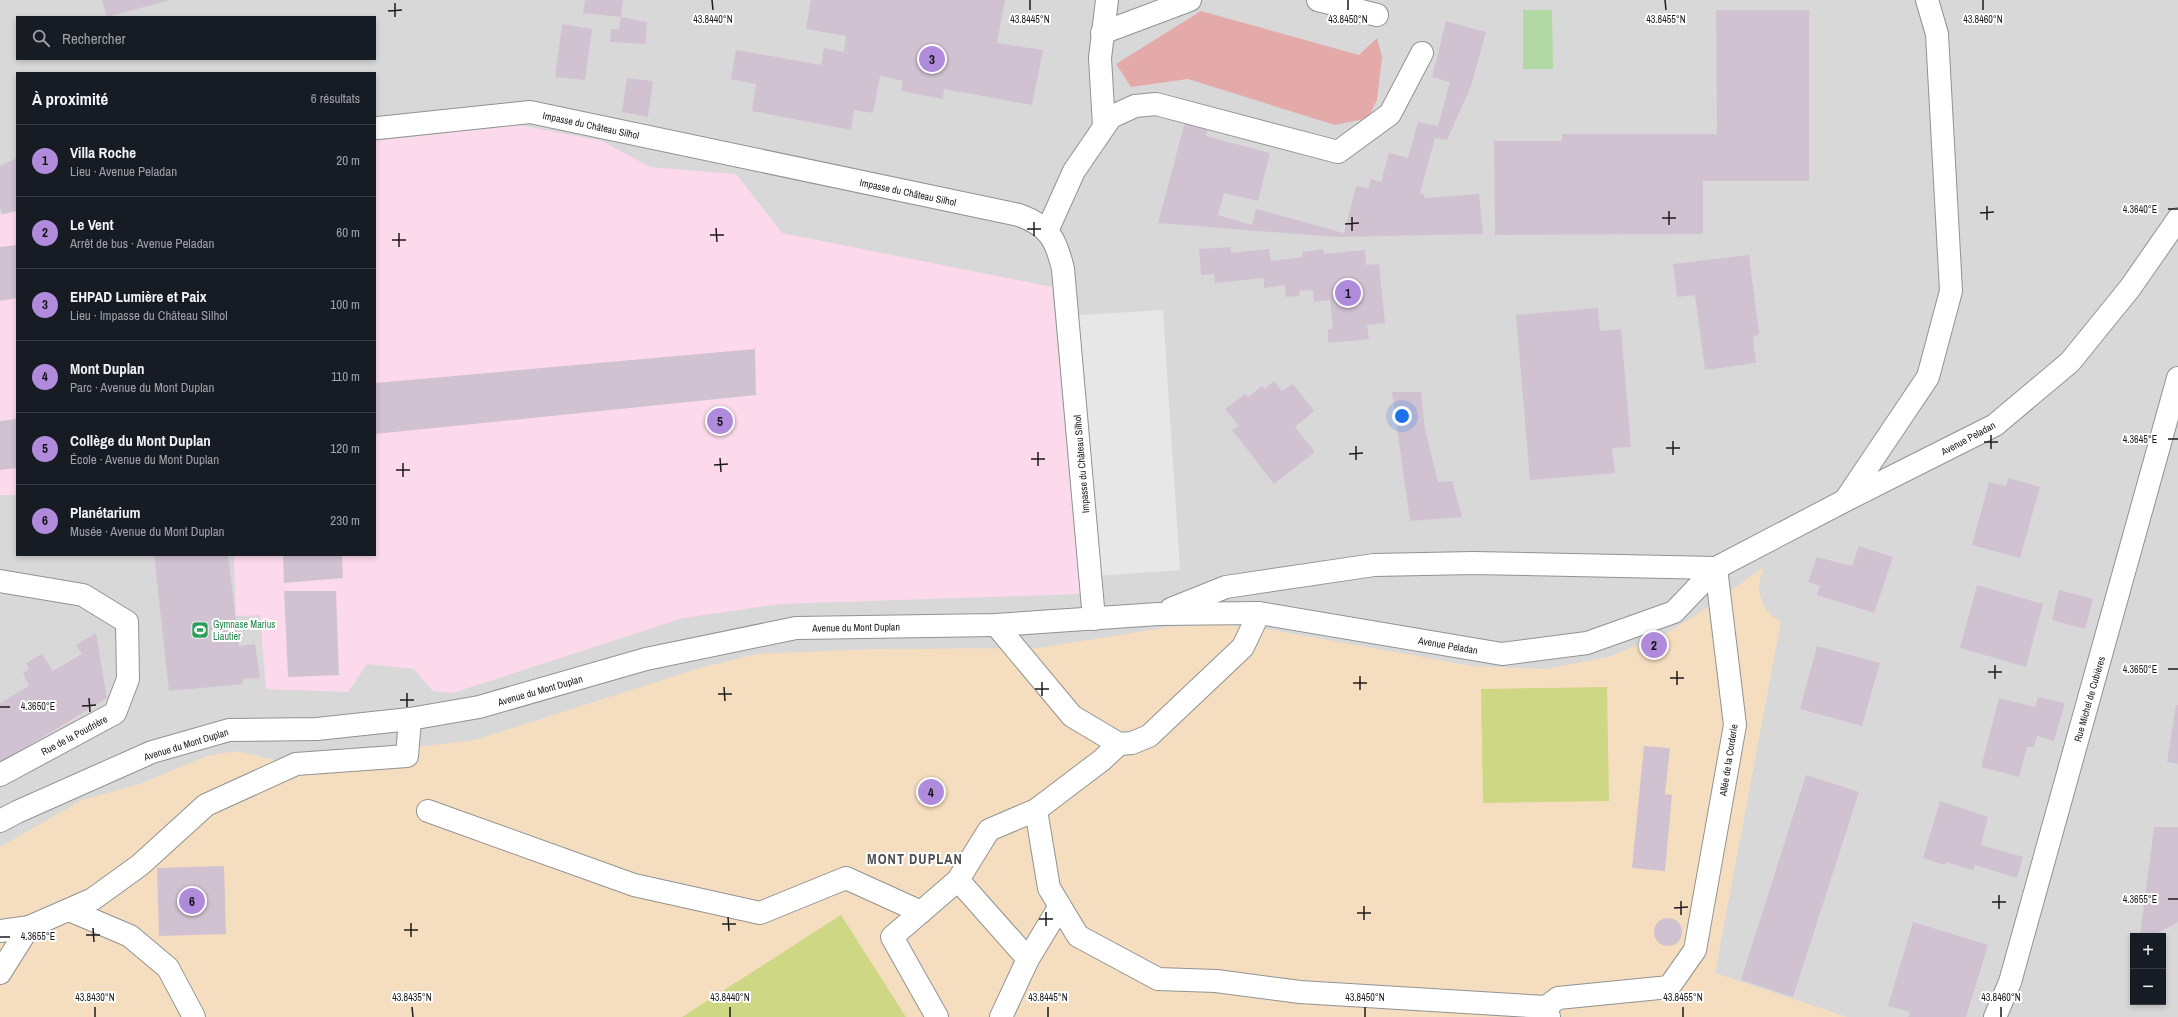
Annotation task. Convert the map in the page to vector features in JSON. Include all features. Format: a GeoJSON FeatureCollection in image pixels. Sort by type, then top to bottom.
{"type":"FeatureCollection","features":[{"type":"Feature","properties":{"kind":"street"},"geometry":{"type":"LineString","coordinates":[[1104,126],[1100,58],[1107,0]]}},
{"type":"Feature","properties":{"kind":"street"},"geometry":{"type":"LineString","coordinates":[[1102,32],[1190,0]]}},
{"type":"Feature","properties":{"kind":"street"},"geometry":{"type":"LineString","coordinates":[[1318,0],[1377,15]]}},
{"type":"Feature","properties":{"kind":"street"},"geometry":{"type":"LineString","coordinates":[[1846,500],[1928,377],[1951,291],[1937,34],[1927,0]]}},
{"type":"Feature","properties":{"kind":"street"},"geometry":{"type":"LineString","coordinates":[[1047,231],[1074,171],[1111,117],[1136,106],[1156,104],[1338,152],[1390,114],[1422,53]]}},
{"type":"Feature","properties":{"kind":"street","name":"Impasse du Château Silhol"},"geometry":{"type":"LineString","coordinates":[[378,128],[530,112],[1019,215],[1036,222],[1047,231],[1059,250],[1066,300],[1094,619]]}},
{"type":"Feature","properties":{"kind":"street","name":"Avenue Peladan"},"geometry":{"type":"LineString","coordinates":[[1094,619],[1158,614],[1259,613],[1502,654],[1587,643],[1674,612],[1716,568],[1846,500],[1995,425],[2070,362],[2130,288],[2178,219]]}},
{"type":"Feature","properties":{"kind":"street","name":"Rue Michel de Cubières"},"geometry":{"type":"LineString","coordinates":[[1995,1017],[2010,982],[2178,378]]}},
{"type":"Feature","properties":{"kind":"street","name":"Avenue Peladan"},"geometry":{"type":"LineString","coordinates":[[1158,614],[1226,587],[1374,565],[1473,563],[1716,568]]}},
{"type":"Feature","properties":{"kind":"street","name":"Allée de la Corderie"},"geometry":{"type":"LineString","coordinates":[[1547,1012],[1558,998],[1669,987],[1695,950],[1735,724],[1716,568]]}},
{"type":"Feature","properties":{"kind":"street","name":"Rue de la Poudrière"},"geometry":{"type":"LineString","coordinates":[[0,581],[83,595],[127,622],[128,679],[115,713],[0,775]]}},
{"type":"Feature","properties":{"kind":"street"},"geometry":{"type":"LineString","coordinates":[[996,625],[1072,716],[1119,744],[1132,743],[1149,736],[1155,731],[1243,647],[1259,613]]}},
{"type":"Feature","properties":{"kind":"street","name":"Avenue du Mont Duplan"},"geometry":{"type":"LineString","coordinates":[[0,821],[152,752],[229,730],[317,729],[410,719],[479,707],[646,659],[796,628],[996,625],[1094,619]]}},
{"type":"Feature","properties":{"kind":"street"},"geometry":{"type":"LineString","coordinates":[[0,931],[29,927],[93,899],[140,865],[206,806],[296,764],[407,756],[410,719]]}},
{"type":"Feature","properties":{"kind":"street"},"geometry":{"type":"LineString","coordinates":[[937,1017],[892,936],[958,880],[989,830],[1036,810],[1102,760],[1119,744]]}},
{"type":"Feature","properties":{"kind":"street"},"geometry":{"type":"LineString","coordinates":[[1036,810],[1049,888],[1078,936],[1158,979],[1216,980],[1300,992],[1547,1012]]}},
{"type":"Feature","properties":{"kind":"street"},"geometry":{"type":"LineString","coordinates":[[428,811],[634,885],[760,913],[846,878],[921,912]]}},
{"type":"Feature","properties":{"kind":"street"},"geometry":{"type":"LineString","coordinates":[[958,880],[1028,958]]}},
{"type":"Feature","properties":{"kind":"street"},"geometry":{"type":"LineString","coordinates":[[1001,1017],[1028,958],[1060,906]]}},
{"type":"Feature","properties":{"kind":"street"},"geometry":{"type":"LineString","coordinates":[[69,910],[130,936],[168,968],[194,1017]]}},
{"type":"Feature","properties":{"kind":"street"},"geometry":{"type":"LineString","coordinates":[[0,973],[29,927]]}},
{"type":"Feature","properties":{"kind":"shaded area"},"geometry":{"type":"Polygon","coordinates":[[[0,0],[2178,0],[2178,1017],[0,1017],[0,0]]]}},
{"type":"Feature","properties":{"kind":"shaded area"},"geometry":{"type":"Polygon","coordinates":[[[1523,10],[1552,10],[1553,69],[1523,69],[1523,10]]]}},
{"type":"Feature","properties":{"kind":"shaded area"},"geometry":{"type":"Polygon","coordinates":[[[1201,11],[1359,55],[1377,38],[1382,57],[1377,100],[1368,118],[1335,125],[1188,79],[1131,87],[1116,64],[1201,11]]]}},
{"type":"Feature","properties":{"kind":"shaded area"},"geometry":{"type":"Polygon","coordinates":[[[518,125],[602,141],[650,167],[736,174],[782,233],[1052,287],[1080,594],[780,604],[683,618],[453,693],[433,691],[414,669],[367,664],[348,692],[266,689],[260,615],[236,616],[234,556],[376,556],[376,141],[518,125]]]}},
{"type":"Feature","properties":{"kind":"shaded area"},"geometry":{"type":"Polygon","coordinates":[[[16,211],[16,495],[0,495],[0,215],[16,211]]]}},
{"type":"Feature","properties":{"kind":"shaded area"},"geometry":{"type":"Polygon","coordinates":[[[1163,310],[1180,570],[1083,577],[1065,316],[1163,310]]]}},
{"type":"Feature","properties":{"kind":"shaded area","name":"MONT DUPLAN"},"geometry":{"type":"Polygon","coordinates":[[[1764,567],[1759,585],[1760,596],[1768,612],[1776,619],[1781,621],[1715,973],[1847,1017],[0,1017],[0,847],[82,800],[140,784],[207,756],[236,751],[296,765],[375,752],[475,740],[703,667],[757,654],[873,649],[1039,648],[1168,627],[1220,624],[1272,630],[1472,666],[1547,669],[1608,657],[1665,634],[1693,617],[1764,567]]]}},
{"type":"Feature","properties":{"kind":"shaded area"},"geometry":{"type":"Polygon","coordinates":[[[1607,687],[1609,801],[1483,803],[1481,689],[1607,687]]]}},
{"type":"Feature","properties":{"kind":"shaded area"},"geometry":{"type":"Polygon","coordinates":[[[841,915],[906,1017],[682,1017],[841,915]]]}},
{"type":"Feature","properties":{"kind":"building"},"geometry":{"type":"Polygon","coordinates":[[[102,0],[170,0],[111,16],[107,16],[102,0]]]}},
{"type":"Feature","properties":{"kind":"building"},"geometry":{"type":"Polygon","coordinates":[[[585,0],[623,0],[621,17],[583,13],[585,0]]]}},
{"type":"Feature","properties":{"kind":"building"},"geometry":{"type":"Polygon","coordinates":[[[811,0],[1005,0],[997,43],[1043,50],[1032,105],[944,89],[943,99],[901,91],[903,81],[880,76],[873,113],[854,110],[851,130],[752,111],[756,84],[731,79],[736,50],[821,65],[824,48],[844,52],[846,36],[806,29],[811,0]]]}},
{"type":"Feature","properties":{"kind":"building"},"geometry":{"type":"Polygon","coordinates":[[[1716,10],[1809,10],[1809,181],[1703,181],[1703,234],[1495,235],[1494,141],[1562,141],[1562,134],[1717,134],[1716,10]]]}},
{"type":"Feature","properties":{"kind":"building"},"geometry":{"type":"Polygon","coordinates":[[[621,17],[647,22],[645,44],[610,42],[611,29],[619,29],[621,17]]]}},
{"type":"Feature","properties":{"kind":"building"},"geometry":{"type":"Polygon","coordinates":[[[1446,21],[1486,32],[1471,86],[1447,140],[1435,138],[1420,193],[1425,195],[1424,198],[1479,194],[1483,234],[1337,237],[1158,223],[1185,122],[1208,128],[1206,136],[1270,153],[1258,201],[1224,193],[1218,215],[1252,225],[1256,209],[1344,233],[1356,186],[1368,188],[1371,179],[1381,182],[1389,153],[1408,158],[1418,122],[1438,126],[1450,82],[1432,77],[1446,21]]]}},
{"type":"Feature","properties":{"kind":"building"},"geometry":{"type":"Polygon","coordinates":[[[562,24],[592,29],[585,80],[555,77],[562,24]]]}},
{"type":"Feature","properties":{"kind":"building"},"geometry":{"type":"Polygon","coordinates":[[[627,78],[653,81],[648,117],[622,112],[627,78]]]}},
{"type":"Feature","properties":{"kind":"building"},"geometry":{"type":"Polygon","coordinates":[[[16,158],[16,211],[3,214],[0,208],[0,166],[16,158]]]}},
{"type":"Feature","properties":{"kind":"building"},"geometry":{"type":"Polygon","coordinates":[[[16,245],[16,298],[0,301],[0,247],[16,245]]]}},
{"type":"Feature","properties":{"kind":"building"},"geometry":{"type":"Polygon","coordinates":[[[1231,247],[1231,253],[1269,249],[1271,261],[1303,257],[1302,252],[1323,249],[1324,254],[1365,250],[1366,265],[1379,264],[1385,323],[1367,325],[1369,339],[1328,343],[1328,329],[1333,329],[1330,300],[1314,302],[1313,290],[1299,291],[1300,296],[1286,297],[1285,285],[1264,288],[1264,278],[1215,283],[1214,274],[1201,275],[1199,249],[1231,247]]]}},
{"type":"Feature","properties":{"kind":"building"},"geometry":{"type":"Polygon","coordinates":[[[1749,255],[1759,334],[1753,337],[1756,363],[1705,370],[1695,295],[1677,297],[1673,264],[1749,255]]]}},
{"type":"Feature","properties":{"kind":"building"},"geometry":{"type":"Polygon","coordinates":[[[1598,308],[1600,331],[1621,329],[1631,447],[1612,448],[1615,473],[1530,480],[1516,315],[1598,308]]]}},
{"type":"Feature","properties":{"kind":"building"},"geometry":{"type":"Polygon","coordinates":[[[755,349],[756,395],[376,434],[376,383],[755,349]]]}},
{"type":"Feature","properties":{"kind":"building"},"geometry":{"type":"Polygon","coordinates":[[[1274,381],[1282,391],[1293,384],[1314,411],[1295,427],[1315,452],[1274,484],[1232,430],[1239,426],[1225,409],[1245,394],[1248,397],[1262,386],[1265,389],[1274,381]]]}},
{"type":"Feature","properties":{"kind":"building"},"geometry":{"type":"Polygon","coordinates":[[[1392,392],[1421,392],[1425,429],[1438,482],[1452,481],[1462,517],[1410,521],[1392,392]]]}},
{"type":"Feature","properties":{"kind":"building"},"geometry":{"type":"Polygon","coordinates":[[[16,419],[16,468],[0,470],[0,421],[16,419]]]}},
{"type":"Feature","properties":{"kind":"building"},"geometry":{"type":"Polygon","coordinates":[[[2009,478],[2040,487],[2020,558],[1972,545],[1989,482],[2006,486],[2009,478]]]}},
{"type":"Feature","properties":{"kind":"building"},"geometry":{"type":"Polygon","coordinates":[[[1859,546],[1893,557],[1874,613],[1817,595],[1820,586],[1808,582],[1817,557],[1852,566],[1859,546]]]}},
{"type":"Feature","properties":{"kind":"building","name":"Gymnase Marius Liautier"},"geometry":{"type":"Polygon","coordinates":[[[154,556],[228,556],[239,646],[255,644],[260,678],[242,679],[243,684],[169,691],[154,556]]]}},
{"type":"Feature","properties":{"kind":"building"},"geometry":{"type":"Polygon","coordinates":[[[283,556],[342,556],[343,578],[284,583],[283,556]]]}},
{"type":"Feature","properties":{"kind":"building"},"geometry":{"type":"Polygon","coordinates":[[[1977,585],[2043,604],[2026,667],[1960,648],[1977,585]]]}},
{"type":"Feature","properties":{"kind":"building"},"geometry":{"type":"Polygon","coordinates":[[[2059,590],[2093,599],[2085,629],[2052,620],[2059,590]]]}},
{"type":"Feature","properties":{"kind":"building"},"geometry":{"type":"Polygon","coordinates":[[[284,591],[336,591],[339,675],[288,677],[284,591]]]}},
{"type":"Feature","properties":{"kind":"building"},"geometry":{"type":"Polygon","coordinates":[[[96,633],[107,698],[0,763],[0,703],[29,686],[23,673],[29,669],[26,663],[42,654],[53,671],[82,654],[76,645],[96,633]]]}},
{"type":"Feature","properties":{"kind":"building"},"geometry":{"type":"Polygon","coordinates":[[[1817,646],[1880,663],[1862,726],[1800,709],[1817,646]]]}},
{"type":"Feature","properties":{"kind":"building"},"geometry":{"type":"Polygon","coordinates":[[[2038,697],[2065,703],[2054,741],[2037,736],[2034,747],[2027,747],[2019,777],[1981,767],[1999,698],[2035,707],[2038,697]]]}},
{"type":"Feature","properties":{"kind":"building"},"geometry":{"type":"Polygon","coordinates":[[[2176,705],[2178,705],[2178,764],[2167,762],[2176,705]]]}},
{"type":"Feature","properties":{"kind":"building"},"geometry":{"type":"Polygon","coordinates":[[[1644,746],[1670,748],[1665,794],[1672,795],[1665,871],[1632,868],[1644,746]]]}},
{"type":"Feature","properties":{"kind":"building"},"geometry":{"type":"Polygon","coordinates":[[[1806,775],[1859,792],[1793,997],[1741,980],[1806,775]]]}},
{"type":"Feature","properties":{"kind":"building"},"geometry":{"type":"Polygon","coordinates":[[[1940,801],[1988,817],[1981,845],[2023,857],[2017,878],[1975,865],[1973,870],[1946,862],[1945,865],[1923,858],[1940,801]]]}},
{"type":"Feature","properties":{"kind":"building"},"geometry":{"type":"Polygon","coordinates":[[[2154,827],[2178,827],[2178,922],[2158,933],[2140,933],[2154,827]]]}},
{"type":"Feature","properties":{"kind":"building"},"geometry":{"type":"Polygon","coordinates":[[[224,866],[226,934],[159,936],[157,868],[224,866]]]}},
{"type":"Feature","properties":{"kind":"building"},"geometry":{"type":"Polygon","coordinates":[[[1668,918],[1678,922],[1682,932],[1678,942],[1668,946],[1658,942],[1654,932],[1658,922],[1668,918]]]}},
{"type":"Feature","properties":{"kind":"building"},"geometry":{"type":"Polygon","coordinates":[[[1913,922],[1988,945],[1966,1017],[1908,1017],[1910,1012],[1888,1006],[1913,922]]]}},
{"type":"Feature","properties":{"kind":"place","name":"EHPAD Lumière et Paix"},"geometry":{"type":"Point","coordinates":[932,59]}},
{"type":"Feature","properties":{"kind":"place","name":"Villa Roche"},"geometry":{"type":"Point","coordinates":[1348,293]}},
{"type":"Feature","properties":{"kind":"place","name":"Collège du Mont Duplan"},"geometry":{"type":"Point","coordinates":[720,421]}},
{"type":"Feature","properties":{"kind":"place","name":"Gymnase Marius Liautier"},"geometry":{"type":"Point","coordinates":[200,630]}},
{"type":"Feature","properties":{"kind":"place","name":"Le Vent"},"geometry":{"type":"Point","coordinates":[1654,645]}},
{"type":"Feature","properties":{"kind":"place","name":"Mont Duplan"},"geometry":{"type":"Point","coordinates":[931,792]}},
{"type":"Feature","properties":{"kind":"place","name":"Planétarium"},"geometry":{"type":"Point","coordinates":[192,901]}},
{"type":"Feature","properties":{"kind":"district","name":"MONT DUPLAN"},"geometry":{"type":"Point","coordinates":[915,859]}}]}
